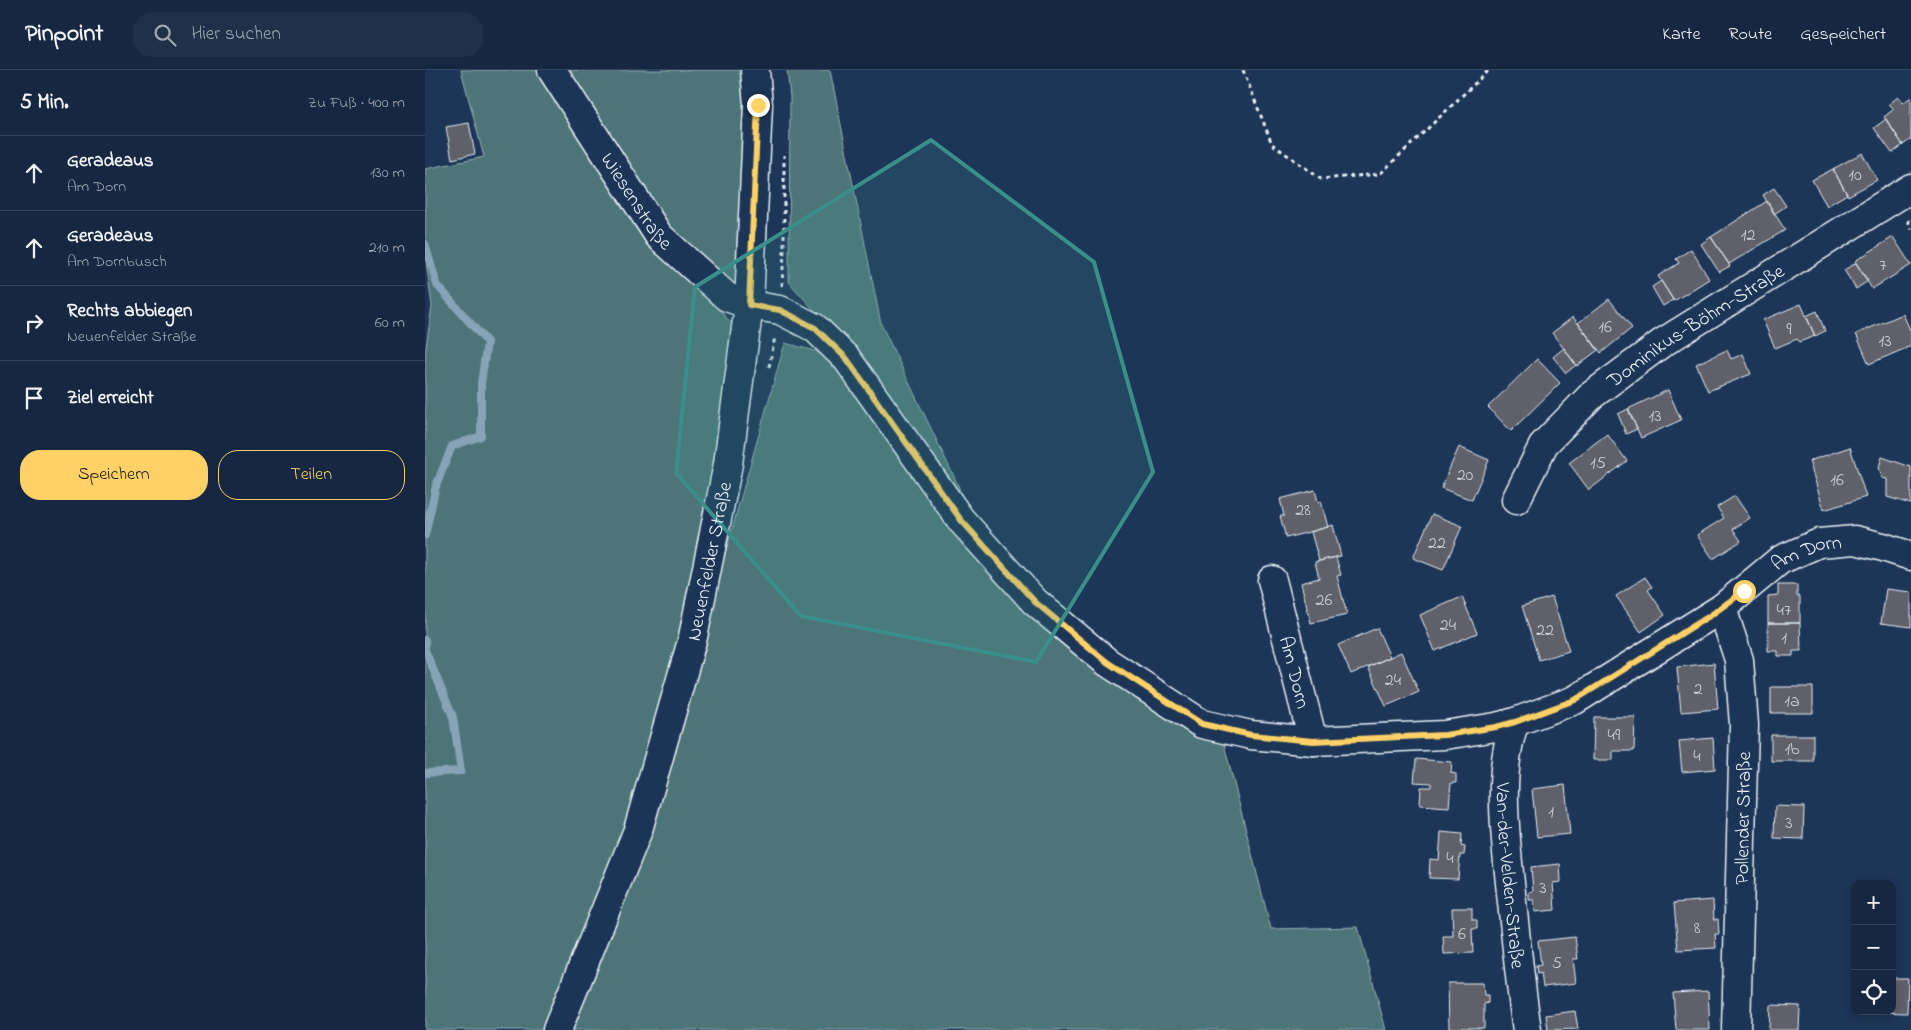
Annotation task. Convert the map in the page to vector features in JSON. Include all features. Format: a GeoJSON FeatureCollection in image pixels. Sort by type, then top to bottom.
{"type":"FeatureCollection","features":[{"type":"Feature","properties":{"kind":"street","name":"Wiesenstraße"},"geometry":{"type":"LineString","coordinates":[[552,70],[659,236],[727,296],[749,305],[780,310],[815,328],[847,359],[961,520],[1035,602],[1107,662],[1202,724],[1251,735],[1313,741]]}},
{"type":"Feature","properties":{"kind":"street","name":"Neuenfelder Straße"},"geometry":{"type":"LineString","coordinates":[[560,1028],[638,830],[693,637],[728,464],[749,305],[758,105],[755,70]]}},
{"type":"Feature","properties":{"kind":"street","name":"Dominikus-Böhm-Straße"},"geometry":{"type":"LineString","coordinates":[[1516,500],[1544,444],[1592,395],[1662,343],[1911,188]]}},
{"type":"Feature","properties":{"kind":"street","name":"Am Dorn"},"geometry":{"type":"LineString","coordinates":[[1272,580],[1313,741],[1445,735],[1515,722],[1575,700],[1722,608],[1780,560],[1819,543],[1855,540],[1911,556]]}},
{"type":"Feature","properties":{"kind":"street","name":"Pollender Straße"},"geometry":{"type":"LineString","coordinates":[[1722,608],[1739,660],[1744,725],[1737,1030]]}},
{"type":"Feature","properties":{"kind":"street","name":"Van-der-Velden-Straße"},"geometry":{"type":"LineString","coordinates":[[1515,722],[1510,735],[1505,763],[1505,800],[1510,880],[1527,1030]]}},
{"type":"Feature","properties":{"kind":"path"},"geometry":{"type":"LineString","coordinates":[[1243,70],[1271,144],[1321,179],[1380,174],[1489,70]]}},
{"type":"Feature","properties":{"kind":"path"},"geometry":{"type":"LineString","coordinates":[[780,310],[784,250],[784,152]]}},
{"type":"Feature","properties":{"kind":"highlighted area"},"geometry":{"type":"Polygon","coordinates":[[[931,140],[1094,262],[1153,472],[1036,662],[801,616],[676,473],[695,287],[931,140]]]}},
{"type":"Feature","properties":{"kind":"green space"},"geometry":{"type":"Polygon","coordinates":[[[461,70],[548,70],[658,245],[737,329],[714,592],[785,343],[815,351],[841,365],[1026,602],[1222,736],[1271,929],[1358,927],[1386,1030],[425,1030],[425,354],[432,306],[425,254],[425,169],[484,157],[461,70]]]}},
{"type":"Feature","properties":{"kind":"green space"},"geometry":{"type":"Polygon","coordinates":[[[560,70],[746,70],[737,291],[663,230],[560,70]]]}},
{"type":"Feature","properties":{"kind":"green space"},"geometry":{"type":"Polygon","coordinates":[[[787,70],[830,70],[881,324],[958,485],[967,511],[859,360],[789,282],[790,97],[787,70]]]}},
{"type":"Feature","properties":{"kind":"building"},"geometry":{"type":"Polygon","coordinates":[[[1898,97],[1903,103],[1911,97],[1911,139],[1903,145],[1884,117],[1894,109],[1889,104],[1898,97]]]}},
{"type":"Feature","properties":{"kind":"building"},"geometry":{"type":"Polygon","coordinates":[[[1886,119],[1903,145],[1892,153],[1874,128],[1886,119]]]}},
{"type":"Feature","properties":{"kind":"building"},"geometry":{"type":"Polygon","coordinates":[[[469,123],[475,154],[452,159],[446,127],[469,123]]]}},
{"type":"Feature","properties":{"kind":"building"},"geometry":{"type":"Polygon","coordinates":[[[1862,153],[1877,180],[1848,196],[1833,169],[1862,153]]]}},
{"type":"Feature","properties":{"kind":"building"},"geometry":{"type":"Polygon","coordinates":[[[1833,169],[1847,194],[1827,206],[1812,180],[1833,169]]]}},
{"type":"Feature","properties":{"kind":"building"},"geometry":{"type":"Polygon","coordinates":[[[1774,188],[1786,206],[1774,214],[1763,195],[1774,188]]]}},
{"type":"Feature","properties":{"kind":"building"},"geometry":{"type":"Polygon","coordinates":[[[1767,201],[1785,230],[1729,264],[1711,237],[1767,201]]]}},
{"type":"Feature","properties":{"kind":"building"},"geometry":{"type":"Polygon","coordinates":[[[1711,237],[1730,266],[1719,272],[1701,244],[1711,237]]]}},
{"type":"Feature","properties":{"kind":"building"},"geometry":{"type":"Polygon","coordinates":[[[1893,237],[1911,265],[1872,289],[1855,261],[1893,237]]]}},
{"type":"Feature","properties":{"kind":"building"},"geometry":{"type":"Polygon","coordinates":[[[1691,249],[1709,279],[1674,301],[1658,276],[1679,263],[1676,259],[1691,249]]]}},
{"type":"Feature","properties":{"kind":"building"},"geometry":{"type":"Polygon","coordinates":[[[1856,263],[1868,281],[1856,289],[1844,270],[1856,263]]]}},
{"type":"Feature","properties":{"kind":"building"},"geometry":{"type":"Polygon","coordinates":[[[1661,281],[1673,300],[1663,306],[1652,287],[1661,281]]]}},
{"type":"Feature","properties":{"kind":"building"},"geometry":{"type":"Polygon","coordinates":[[[1609,299],[1632,328],[1601,353],[1578,323],[1609,299]]]}},
{"type":"Feature","properties":{"kind":"building"},"geometry":{"type":"Polygon","coordinates":[[[1801,304],[1815,336],[1799,342],[1797,339],[1775,348],[1763,320],[1801,304]]]}},
{"type":"Feature","properties":{"kind":"building"},"geometry":{"type":"Polygon","coordinates":[[[1817,311],[1825,331],[1815,336],[1806,316],[1817,311]]]}},
{"type":"Feature","properties":{"kind":"building"},"geometry":{"type":"Polygon","coordinates":[[[1903,314],[1911,332],[1911,346],[1869,364],[1856,334],[1903,314]]]}},
{"type":"Feature","properties":{"kind":"building"},"geometry":{"type":"Polygon","coordinates":[[[1573,317],[1598,350],[1577,366],[1552,333],[1573,317]]]}},
{"type":"Feature","properties":{"kind":"building"},"geometry":{"type":"Polygon","coordinates":[[[1564,348],[1576,365],[1566,373],[1553,357],[1564,348]]]}},
{"type":"Feature","properties":{"kind":"building"},"geometry":{"type":"Polygon","coordinates":[[[1727,350],[1731,359],[1743,354],[1751,374],[1708,391],[1696,364],[1727,350]]]}},
{"type":"Feature","properties":{"kind":"building"},"geometry":{"type":"Polygon","coordinates":[[[1537,359],[1560,383],[1511,431],[1488,407],[1537,359]]]}},
{"type":"Feature","properties":{"kind":"building"},"geometry":{"type":"Polygon","coordinates":[[[1668,390],[1681,420],[1641,438],[1628,409],[1668,390]]]}},
{"type":"Feature","properties":{"kind":"building"},"geometry":{"type":"Polygon","coordinates":[[[1628,409],[1637,429],[1626,434],[1618,414],[1628,409]]]}},
{"type":"Feature","properties":{"kind":"building"},"geometry":{"type":"Polygon","coordinates":[[[1607,434],[1627,461],[1589,490],[1569,463],[1607,434]]]}},
{"type":"Feature","properties":{"kind":"building"},"geometry":{"type":"Polygon","coordinates":[[[1459,447],[1489,460],[1472,500],[1441,488],[1459,447]]]}},
{"type":"Feature","properties":{"kind":"building"},"geometry":{"type":"Polygon","coordinates":[[[1850,447],[1866,497],[1824,510],[1809,461],[1850,447]]]}},
{"type":"Feature","properties":{"kind":"building"},"geometry":{"type":"Polygon","coordinates":[[[1882,457],[1911,467],[1911,504],[1887,497],[1887,479],[1882,478],[1879,467],[1882,457]]]}},
{"type":"Feature","properties":{"kind":"building"},"geometry":{"type":"Polygon","coordinates":[[[1315,490],[1318,502],[1321,501],[1328,527],[1286,538],[1280,516],[1284,516],[1280,499],[1315,490]]]}},
{"type":"Feature","properties":{"kind":"building"},"geometry":{"type":"Polygon","coordinates":[[[1735,496],[1750,518],[1733,529],[1741,541],[1713,559],[1697,535],[1724,518],[1717,507],[1735,496]]]}},
{"type":"Feature","properties":{"kind":"building"},"geometry":{"type":"Polygon","coordinates":[[[1432,514],[1462,526],[1443,570],[1413,558],[1432,514]]]}},
{"type":"Feature","properties":{"kind":"building"},"geometry":{"type":"Polygon","coordinates":[[[1333,525],[1341,556],[1319,561],[1311,532],[1333,525]]]}},
{"type":"Feature","properties":{"kind":"building"},"geometry":{"type":"Polygon","coordinates":[[[1336,557],[1341,575],[1337,576],[1347,615],[1311,623],[1301,583],[1319,578],[1315,562],[1336,557]]]}},
{"type":"Feature","properties":{"kind":"building"},"geometry":{"type":"Polygon","coordinates":[[[1645,577],[1652,587],[1648,590],[1665,615],[1641,632],[1616,596],[1645,577]]]}},
{"type":"Feature","properties":{"kind":"building"},"geometry":{"type":"Polygon","coordinates":[[[1778,585],[1797,585],[1797,596],[1800,596],[1800,623],[1768,623],[1768,596],[1778,595],[1778,585]]]}},
{"type":"Feature","properties":{"kind":"building"},"geometry":{"type":"Polygon","coordinates":[[[1886,589],[1911,592],[1911,627],[1881,623],[1886,589]]]}},
{"type":"Feature","properties":{"kind":"building"},"geometry":{"type":"Polygon","coordinates":[[[1462,597],[1477,633],[1435,651],[1420,615],[1462,597]]]}},
{"type":"Feature","properties":{"kind":"building"},"geometry":{"type":"Polygon","coordinates":[[[1552,597],[1569,651],[1539,660],[1522,606],[1552,597]]]}},
{"type":"Feature","properties":{"kind":"building"},"geometry":{"type":"Polygon","coordinates":[[[1768,623],[1800,623],[1801,651],[1793,651],[1793,656],[1778,656],[1778,651],[1768,651],[1768,623]]]}},
{"type":"Feature","properties":{"kind":"building"},"geometry":{"type":"Polygon","coordinates":[[[1377,628],[1390,657],[1351,674],[1338,645],[1377,628]]]}},
{"type":"Feature","properties":{"kind":"building"},"geometry":{"type":"Polygon","coordinates":[[[1401,652],[1419,692],[1386,706],[1368,667],[1401,652]]]}},
{"type":"Feature","properties":{"kind":"building"},"geometry":{"type":"Polygon","coordinates":[[[1714,663],[1718,709],[1681,712],[1677,667],[1714,663]]]}},
{"type":"Feature","properties":{"kind":"building"},"geometry":{"type":"Polygon","coordinates":[[[1771,687],[1813,687],[1813,713],[1771,713],[1771,687]]]}},
{"type":"Feature","properties":{"kind":"building"},"geometry":{"type":"Polygon","coordinates":[[[1594,717],[1635,717],[1634,751],[1613,751],[1613,760],[1593,760],[1594,717]]]}},
{"type":"Feature","properties":{"kind":"building"},"geometry":{"type":"Polygon","coordinates":[[[1771,735],[1813,735],[1813,761],[1771,761],[1771,735]]]}},
{"type":"Feature","properties":{"kind":"building"},"geometry":{"type":"Polygon","coordinates":[[[1713,738],[1715,769],[1682,772],[1679,741],[1713,738]]]}},
{"type":"Feature","properties":{"kind":"building"},"geometry":{"type":"Polygon","coordinates":[[[1416,759],[1452,762],[1451,773],[1456,774],[1456,783],[1451,783],[1449,807],[1420,805],[1421,787],[1431,787],[1431,783],[1414,782],[1416,759]]]}},
{"type":"Feature","properties":{"kind":"building"},"geometry":{"type":"Polygon","coordinates":[[[1565,785],[1570,834],[1537,837],[1532,789],[1565,785]]]}},
{"type":"Feature","properties":{"kind":"building"},"geometry":{"type":"Polygon","coordinates":[[[1775,806],[1804,807],[1803,839],[1774,838],[1775,806]]]}},
{"type":"Feature","properties":{"kind":"building"},"geometry":{"type":"Polygon","coordinates":[[[1441,832],[1462,834],[1461,846],[1465,847],[1464,855],[1460,855],[1458,879],[1429,878],[1430,859],[1439,860],[1441,832]]]}},
{"type":"Feature","properties":{"kind":"building"},"geometry":{"type":"Polygon","coordinates":[[[1560,864],[1561,882],[1553,883],[1555,910],[1535,912],[1534,900],[1529,900],[1529,892],[1533,891],[1531,867],[1560,864]]]}},
{"type":"Feature","properties":{"kind":"building"},"geometry":{"type":"Polygon","coordinates":[[[1713,900],[1714,920],[1718,919],[1719,934],[1715,934],[1716,948],[1678,950],[1674,903],[1713,900]]]}},
{"type":"Feature","properties":{"kind":"building"},"geometry":{"type":"Polygon","coordinates":[[[1452,908],[1472,908],[1472,920],[1477,920],[1477,929],[1472,929],[1473,953],[1444,954],[1443,936],[1453,936],[1452,908]]]}},
{"type":"Feature","properties":{"kind":"building"},"geometry":{"type":"Polygon","coordinates":[[[1575,937],[1578,959],[1573,959],[1576,983],[1543,987],[1541,973],[1537,974],[1536,966],[1541,965],[1538,941],[1575,937]]]}},
{"type":"Feature","properties":{"kind":"building"},"geometry":{"type":"Polygon","coordinates":[[[1896,978],[1908,978],[1907,1013],[1896,1013],[1896,978]]]}},
{"type":"Feature","properties":{"kind":"building"},"geometry":{"type":"Polygon","coordinates":[[[1448,983],[1483,983],[1484,995],[1488,995],[1488,1003],[1484,1004],[1484,1028],[1449,1028],[1448,983]]]}},
{"type":"Feature","properties":{"kind":"building"},"geometry":{"type":"Polygon","coordinates":[[[1708,991],[1710,1030],[1676,1030],[1673,993],[1708,991]]]}},
{"type":"Feature","properties":{"kind":"building"},"geometry":{"type":"Polygon","coordinates":[[[1770,1005],[1800,1006],[1799,1030],[1769,1030],[1770,1005]]]}},
{"type":"Feature","properties":{"kind":"building"},"geometry":{"type":"Polygon","coordinates":[[[1575,1011],[1578,1029],[1548,1030],[1546,1015],[1575,1011]]]}},
{"type":"Feature","properties":{"kind":"waterway"},"geometry":{"type":"LineString","coordinates":[[425,244],[437,285],[487,342],[481,383],[481,436],[452,446],[436,486],[425,535]]}},
{"type":"Feature","properties":{"kind":"waterway"},"geometry":{"type":"LineString","coordinates":[[425,640],[425,650],[453,717],[461,771],[425,773]]}},
{"type":"Feature","properties":{"kind":"route"},"geometry":{"type":"LineString","coordinates":[[758,105],[749,305],[780,310],[815,328],[847,359],[961,520],[1035,602],[1107,662],[1202,724],[1251,735],[1313,741],[1445,735],[1496,727],[1575,700],[1722,608],[1744,591]]}}]}
